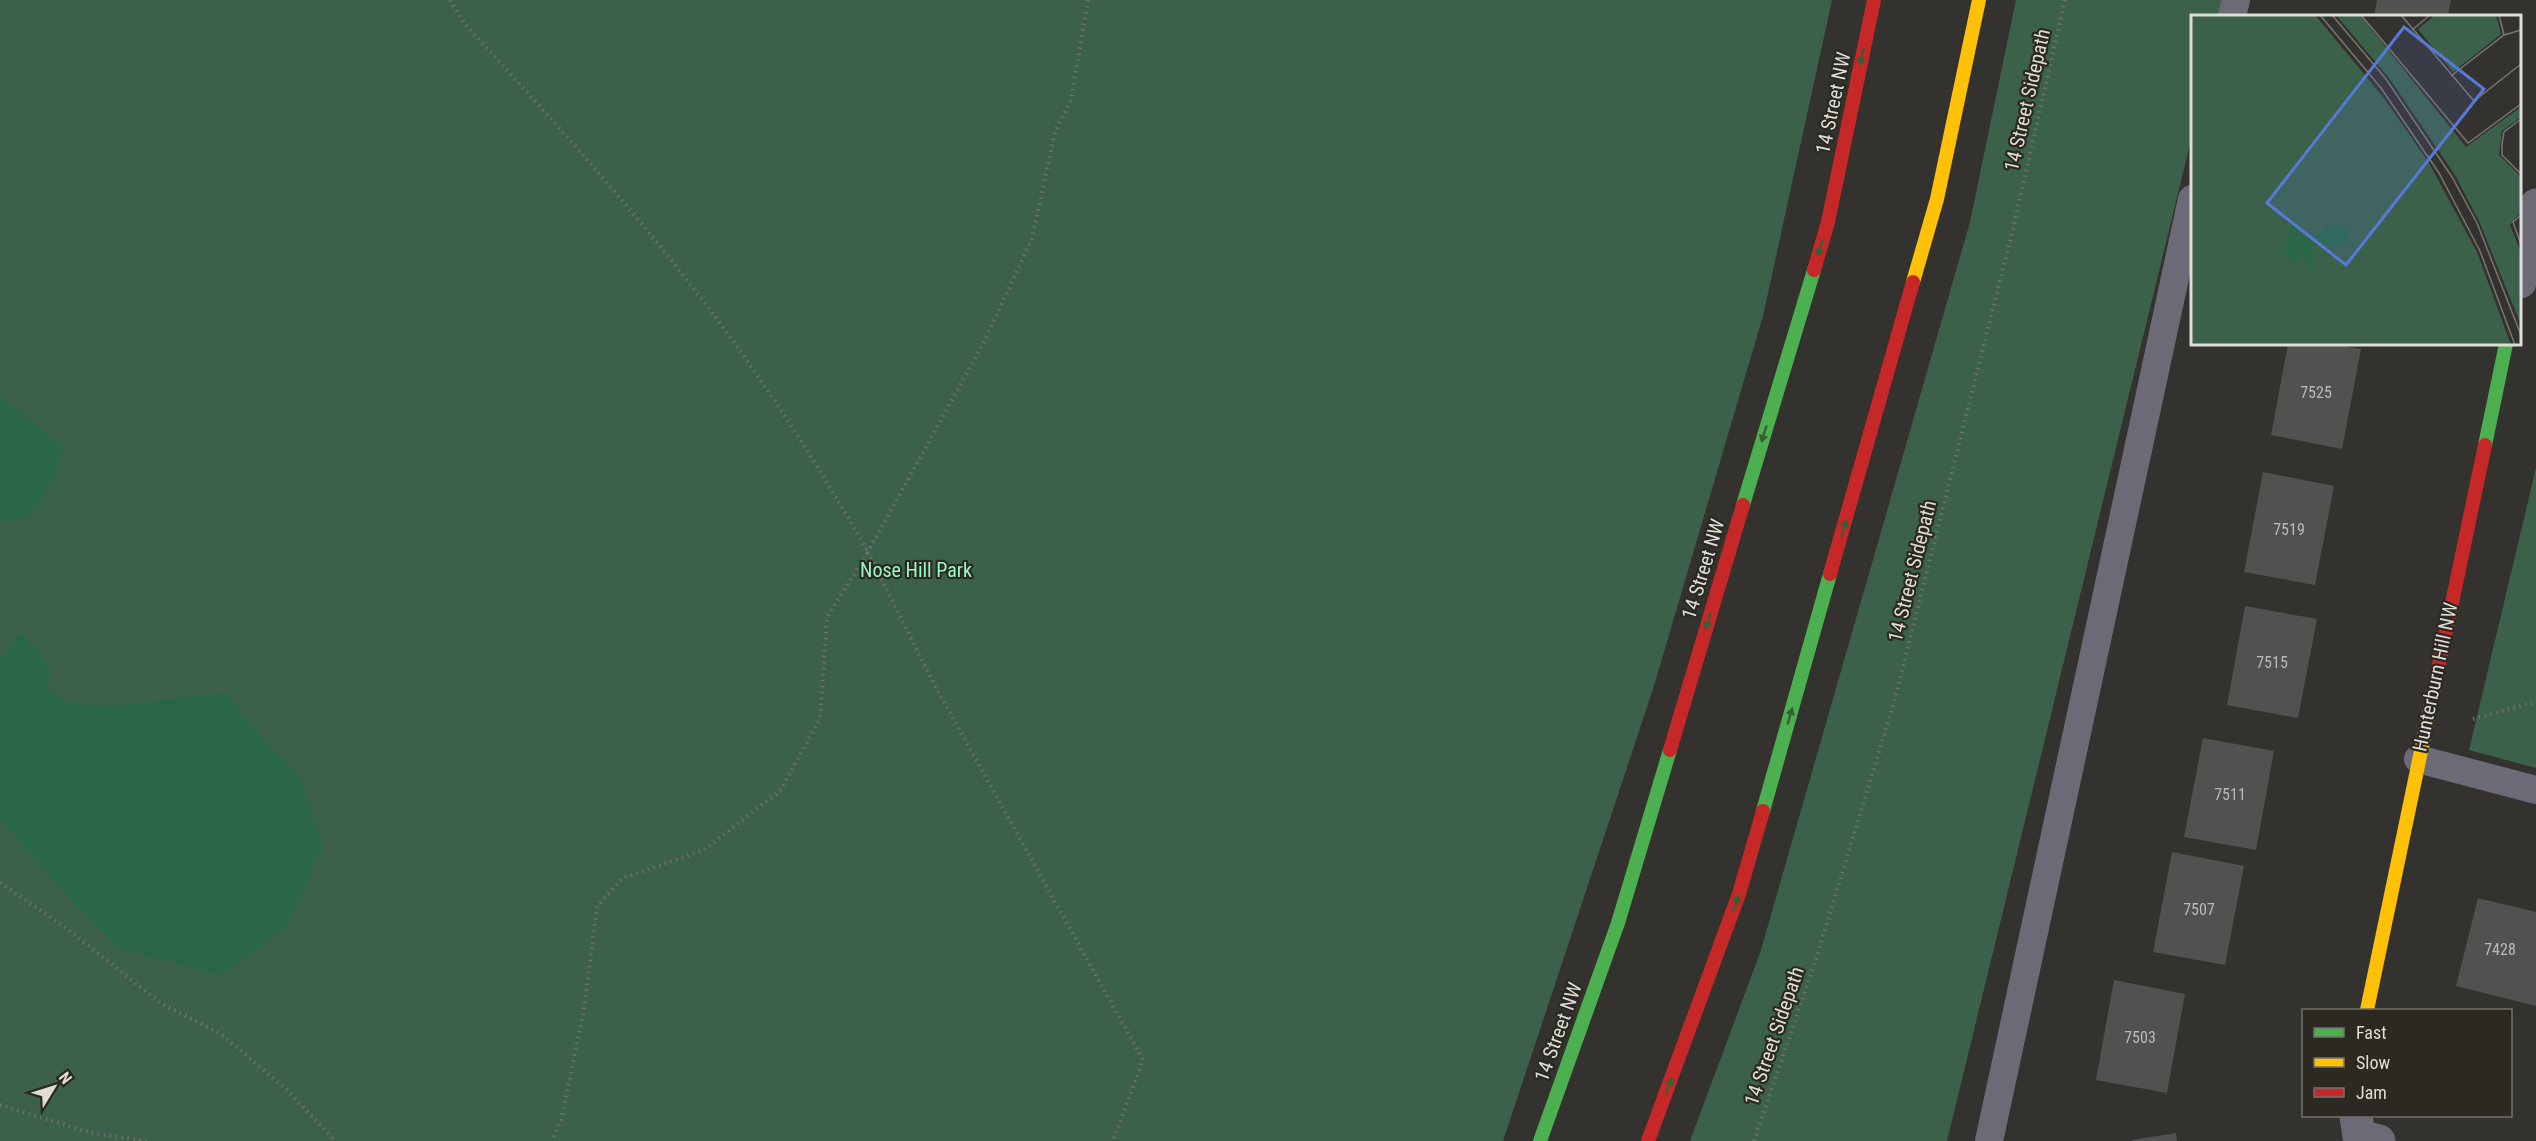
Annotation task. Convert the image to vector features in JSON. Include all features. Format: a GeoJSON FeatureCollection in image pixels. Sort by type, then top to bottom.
{"type":"FeatureCollection","features":[{"type":"Feature","properties":{"kind":"main road","name":"14 Street NW"},"geometry":{"type":"LineString","coordinates":[[1540,1141],[1618,923],[1828,222],[1874,0]]}},
{"type":"Feature","properties":{"kind":"main road"},"geometry":{"type":"LineString","coordinates":[[1648,1141],[1739,894],[1937,200],[1979,0]]}},
{"type":"Feature","properties":{"kind":"main road","name":"Hunterburn Hill NW"},"geometry":{"type":"LineString","coordinates":[[2367,1009],[2420,746],[2506,345]]}},
{"type":"Feature","properties":{"kind":"street"},"geometry":{"type":"LineString","coordinates":[[2521,277],[2536,205]]}},
{"type":"Feature","properties":{"kind":"street"},"geometry":{"type":"LineString","coordinates":[[2356,1117],[2359,1136],[2379,1141]]}},
{"type":"Feature","properties":{"kind":"lane"},"geometry":{"type":"LineString","coordinates":[[2232,15],[2236,0]]}},
{"type":"Feature","properties":{"kind":"lane"},"geometry":{"type":"LineString","coordinates":[[1989,1141],[2191,208]]}},
{"type":"Feature","properties":{"kind":"lane"},"geometry":{"type":"LineString","coordinates":[[2420,746],[2536,790]]}},
{"type":"Feature","properties":{"kind":"path"},"geometry":{"type":"LineString","coordinates":[[450,0],[465,24],[631,211],[680,270],[773,397],[825,477],[868,552],[934,684],[1143,1060],[1113,1141]]}},
{"type":"Feature","properties":{"kind":"path"},"geometry":{"type":"LineString","coordinates":[[552,1141],[561,1120],[584,1009],[597,906],[623,878],[704,850],[780,791],[820,719],[827,617],[868,552],[983,344],[1032,239],[1055,132],[1071,100],[1088,0]]}},
{"type":"Feature","properties":{"kind":"path","name":"14 Street Sidepath"},"geometry":{"type":"LineString","coordinates":[[1754,1141],[1817,956],[1895,699],[2012,233],[2065,0]]}},
{"type":"Feature","properties":{"kind":"path"},"geometry":{"type":"LineString","coordinates":[[2420,746],[2536,702]]}},
{"type":"Feature","properties":{"kind":"path"},"geometry":{"type":"LineString","coordinates":[[0,883],[62,925],[162,1004],[221,1034],[287,1090],[335,1141]]}},
{"type":"Feature","properties":{"kind":"path"},"geometry":{"type":"LineString","coordinates":[[0,1105],[95,1134],[150,1141]]}},
{"type":"Feature","properties":{"kind":"green space","name":"Nose Hill Park"},"geometry":{"type":"Polygon","coordinates":[[[0,0],[1832,0],[1763,316],[1653,689],[1503,1141],[0,1141],[0,0]]]}},
{"type":"Feature","properties":{"kind":"green space"},"geometry":{"type":"Polygon","coordinates":[[[2016,0],[2226,0],[2222,15],[2191,15],[2191,140],[1947,1141],[1690,1141],[1760,953],[1970,222],[2016,0]]]}},
{"type":"Feature","properties":{"kind":"green space"},"geometry":{"type":"Polygon","coordinates":[[[0,396],[63,447],[55,480],[27,519],[0,521],[0,396]]]}},
{"type":"Feature","properties":{"kind":"green space"},"geometry":{"type":"Polygon","coordinates":[[[2536,468],[2536,768],[2469,750],[2536,468]]]}},
{"type":"Feature","properties":{"kind":"green space"},"geometry":{"type":"Polygon","coordinates":[[[20,634],[37,648],[51,671],[46,687],[66,702],[103,707],[226,693],[264,741],[300,778],[323,846],[288,925],[222,975],[118,948],[58,886],[0,819],[0,655],[2,657],[20,634]]]}},
{"type":"Feature","properties":{"kind":"building"},"geometry":{"type":"Polygon","coordinates":[[[2377,0],[2451,0],[2448,15],[2374,15],[2377,0]]]}},
{"type":"Feature","properties":{"kind":"building"},"geometry":{"type":"Polygon","coordinates":[[[2288,345],[2336,345],[2361,349],[2342,449],[2271,435],[2288,345]]]}},
{"type":"Feature","properties":{"kind":"building"},"geometry":{"type":"Polygon","coordinates":[[[2263,472],[2334,486],[2315,585],[2244,572],[2263,472]]]}},
{"type":"Feature","properties":{"kind":"building"},"geometry":{"type":"Polygon","coordinates":[[[2245,606],[2317,619],[2298,718],[2227,705],[2245,606]]]}},
{"type":"Feature","properties":{"kind":"building"},"geometry":{"type":"Polygon","coordinates":[[[2203,738],[2274,751],[2256,850],[2184,837],[2203,738]]]}},
{"type":"Feature","properties":{"kind":"building"},"geometry":{"type":"Polygon","coordinates":[[[2172,852],[2244,866],[2225,965],[2153,952],[2172,852]]]}},
{"type":"Feature","properties":{"kind":"building"},"geometry":{"type":"Polygon","coordinates":[[[2478,898],[2536,912],[2536,1006],[2456,986],[2478,898]]]}},
{"type":"Feature","properties":{"kind":"building"},"geometry":{"type":"Polygon","coordinates":[[[2114,980],[2185,994],[2167,1093],[2096,1080],[2114,980]]]}},
{"type":"Feature","properties":{"kind":"building"},"geometry":{"type":"Polygon","coordinates":[[[2176,1133],[2177,1141],[2132,1141],[2132,1140],[2176,1133]]]}},
{"type":"Feature","properties":{"kind":"traffic: fast"},"geometry":{"type":"LineString","coordinates":[[1743,505],[1814,270]]}},
{"type":"Feature","properties":{"kind":"traffic: fast"},"geometry":{"type":"LineString","coordinates":[[2485,445],[2506,345]]}},
{"type":"Feature","properties":{"kind":"traffic: fast"},"geometry":{"type":"LineString","coordinates":[[1763,811],[1830,574]]}},
{"type":"Feature","properties":{"kind":"traffic: fast"},"geometry":{"type":"LineString","coordinates":[[1540,1141],[1618,923],[1670,750]]}},
{"type":"Feature","properties":{"kind":"traffic: slow"},"geometry":{"type":"LineString","coordinates":[[1913,282],[1937,199],[1979,0]]}},
{"type":"Feature","properties":{"kind":"traffic: slow"},"geometry":{"type":"LineString","coordinates":[[2367,1009],[2430,708]]}},
{"type":"Feature","properties":{"kind":"traffic: jam"},"geometry":{"type":"LineString","coordinates":[[1814,270],[1828,222],[1874,0]]}},
{"type":"Feature","properties":{"kind":"traffic: jam"},"geometry":{"type":"LineString","coordinates":[[1830,574],[1913,282]]}},
{"type":"Feature","properties":{"kind":"traffic: jam"},"geometry":{"type":"LineString","coordinates":[[2430,708],[2485,445]]}},
{"type":"Feature","properties":{"kind":"traffic: jam"},"geometry":{"type":"LineString","coordinates":[[1670,750],[1743,505]]}},
{"type":"Feature","properties":{"kind":"traffic: jam"},"geometry":{"type":"LineString","coordinates":[[1648,1141],[1739,894],[1763,811]]}}]}
